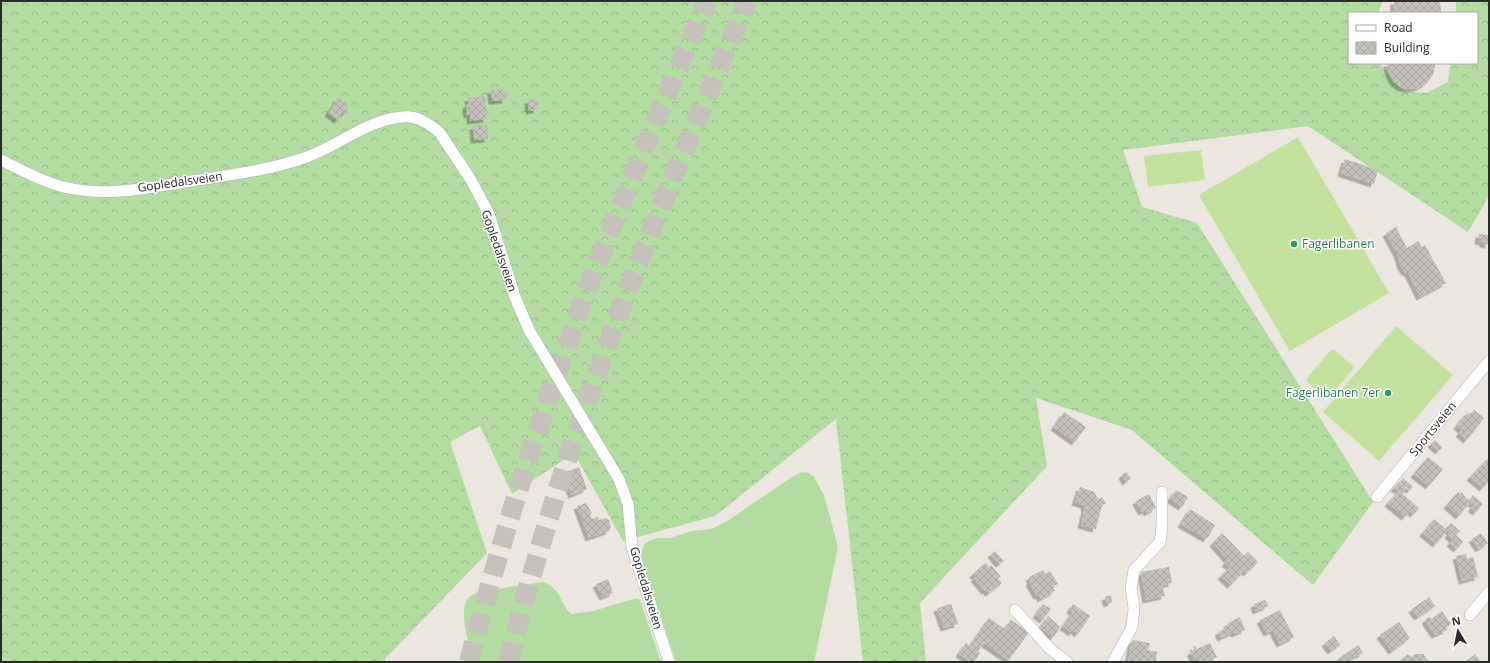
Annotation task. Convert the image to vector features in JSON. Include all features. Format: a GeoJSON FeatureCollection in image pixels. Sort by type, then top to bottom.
{"type":"FeatureCollection","features":[{"type":"Feature","properties":{"kind":"street","name":"Gopledalsveien"},"geometry":{"type":"LineString","coordinates":[[1,160],[50,182],[68,188],[109,190],[142,188],[259,170],[282,165],[309,156],[365,129],[401,117],[419,119],[433,127],[440,133],[471,180],[488,214],[515,297],[529,330],[619,479],[628,504],[632,547],[669,662]]}},
{"type":"Feature","properties":{"kind":"street","name":"Sportsveien"},"geometry":{"type":"LineString","coordinates":[[1377,497],[1489,361]]}},
{"type":"Feature","properties":{"kind":"street"},"geometry":{"type":"LineString","coordinates":[[1113,662],[1132,627],[1134,608],[1131,588],[1134,570],[1160,542],[1162,526],[1162,492]]}},
{"type":"Feature","properties":{"kind":"street"},"geometry":{"type":"LineString","coordinates":[[1470,615],[1489,592]]}},
{"type":"Feature","properties":{"kind":"street"},"geometry":{"type":"LineString","coordinates":[[1015,610],[1049,648],[1067,662]]}},
{"type":"Feature","properties":{"kind":"green space"},"geometry":{"type":"Polygon","coordinates":[[[1,1],[1383,1],[1378,12],[1348,12],[1348,64],[1380,64],[1404,91],[1427,93],[1448,82],[1450,64],[1478,64],[1478,12],[1456,12],[1456,1],[1489,1],[1489,196],[1468,232],[1308,126],[1123,150],[1142,207],[1197,223],[1373,502],[1313,585],[1132,430],[1036,398],[1047,466],[920,603],[926,662],[863,662],[836,419],[715,516],[623,541],[574,453],[512,494],[480,426],[450,442],[487,553],[385,659],[385,662],[1,662],[1,1]]]}},
{"type":"Feature","properties":{"kind":"green space","name":"Fagerlibanen"},"geometry":{"type":"Polygon","coordinates":[[[1298,137],[1389,293],[1290,351],[1199,195],[1298,137]]]}},
{"type":"Feature","properties":{"kind":"green space"},"geometry":{"type":"Polygon","coordinates":[[[1201,150],[1205,180],[1148,187],[1144,156],[1201,150]]]}},
{"type":"Feature","properties":{"kind":"green space","name":"Fagerlibanen 7er"},"geometry":{"type":"Polygon","coordinates":[[[1396,326],[1453,375],[1379,461],[1323,412],[1396,326]]]}},
{"type":"Feature","properties":{"kind":"green space"},"geometry":{"type":"Polygon","coordinates":[[[1331,350],[1334,350],[1353,366],[1353,369],[1329,397],[1325,397],[1307,382],[1307,378],[1331,350]]]}},
{"type":"Feature","properties":{"kind":"green space"},"geometry":{"type":"Polygon","coordinates":[[[802,472],[809,473],[814,477],[824,495],[838,547],[814,662],[676,662],[642,560],[641,552],[645,543],[657,538],[670,538],[692,531],[711,529],[726,522],[792,477],[802,472]]]}},
{"type":"Feature","properties":{"kind":"green space"},"geometry":{"type":"Polygon","coordinates":[[[543,582],[557,592],[571,614],[593,611],[637,598],[640,600],[661,662],[473,662],[464,619],[464,610],[469,597],[477,592],[543,582]]]}},
{"type":"Feature","properties":{"kind":"building"},"geometry":{"type":"Polygon","coordinates":[[[1394,1],[1440,1],[1441,12],[1393,12],[1394,1]]]}},
{"type":"Feature","properties":{"kind":"building"},"geometry":{"type":"Polygon","coordinates":[[[1387,64],[1435,64],[1433,75],[1426,84],[1418,88],[1409,89],[1400,87],[1393,81],[1389,73],[1387,64]]]}},
{"type":"Feature","properties":{"kind":"building"},"geometry":{"type":"Polygon","coordinates":[[[505,89],[506,100],[492,101],[491,90],[505,89]]]}},
{"type":"Feature","properties":{"kind":"building"},"geometry":{"type":"Polygon","coordinates":[[[485,96],[487,119],[470,121],[470,114],[467,115],[466,105],[469,104],[468,98],[485,96]]]}},
{"type":"Feature","properties":{"kind":"building"},"geometry":{"type":"Polygon","coordinates":[[[338,98],[348,104],[346,107],[348,108],[345,114],[343,112],[338,120],[328,113],[338,98]]]}},
{"type":"Feature","properties":{"kind":"building"},"geometry":{"type":"Polygon","coordinates":[[[537,99],[537,110],[529,111],[528,100],[537,99]]]}},
{"type":"Feature","properties":{"kind":"building"},"geometry":{"type":"Polygon","coordinates":[[[487,125],[488,139],[474,140],[473,126],[487,125]]]}},
{"type":"Feature","properties":{"kind":"building"},"geometry":{"type":"Polygon","coordinates":[[[1345,159],[1378,170],[1374,184],[1341,173],[1345,159]]]}},
{"type":"Feature","properties":{"kind":"building"},"geometry":{"type":"Polygon","coordinates":[[[1396,227],[1407,248],[1418,241],[1422,247],[1425,245],[1446,283],[1420,297],[1408,273],[1405,272],[1401,266],[1397,253],[1386,233],[1396,227]]]}},
{"type":"Feature","properties":{"kind":"building"},"geometry":{"type":"Polygon","coordinates":[[[1479,234],[1489,235],[1489,245],[1478,241],[1479,234]]]}},
{"type":"Feature","properties":{"kind":"building"},"geometry":{"type":"Polygon","coordinates":[[[1474,410],[1484,418],[1467,440],[1459,433],[1462,430],[1457,426],[1463,417],[1468,413],[1470,414],[1474,410]]]}},
{"type":"Feature","properties":{"kind":"building"},"geometry":{"type":"Polygon","coordinates":[[[1064,412],[1086,427],[1075,442],[1054,427],[1064,412]]]}},
{"type":"Feature","properties":{"kind":"building"},"geometry":{"type":"Polygon","coordinates":[[[1435,440],[1442,447],[1439,451],[1431,444],[1435,440]]]}},
{"type":"Feature","properties":{"kind":"building"},"geometry":{"type":"Polygon","coordinates":[[[1428,457],[1443,469],[1429,486],[1414,474],[1428,457]]]}},
{"type":"Feature","properties":{"kind":"building"},"geometry":{"type":"Polygon","coordinates":[[[1487,459],[1489,461],[1489,481],[1483,488],[1470,477],[1487,459]]]}},
{"type":"Feature","properties":{"kind":"building"},"geometry":{"type":"Polygon","coordinates":[[[579,467],[587,489],[572,495],[567,482],[558,485],[555,476],[579,467]]]}},
{"type":"Feature","properties":{"kind":"building"},"geometry":{"type":"Polygon","coordinates":[[[1126,472],[1131,478],[1126,482],[1122,475],[1126,472]]]}},
{"type":"Feature","properties":{"kind":"building"},"geometry":{"type":"Polygon","coordinates":[[[1403,478],[1413,487],[1410,490],[1400,482],[1403,478]]]}},
{"type":"Feature","properties":{"kind":"building"},"geometry":{"type":"Polygon","coordinates":[[[1399,482],[1407,489],[1403,493],[1394,488],[1399,482]]]}},
{"type":"Feature","properties":{"kind":"building"},"geometry":{"type":"Polygon","coordinates":[[[1080,487],[1094,492],[1098,499],[1102,497],[1106,503],[1102,505],[1096,529],[1081,525],[1085,508],[1084,505],[1075,502],[1080,487]]]}},
{"type":"Feature","properties":{"kind":"building"},"geometry":{"type":"Polygon","coordinates":[[[1176,490],[1188,497],[1182,507],[1170,499],[1176,490]]]}},
{"type":"Feature","properties":{"kind":"building"},"geometry":{"type":"Polygon","coordinates":[[[1399,491],[1419,508],[1414,514],[1410,511],[1405,517],[1388,503],[1399,491]]]}},
{"type":"Feature","properties":{"kind":"building"},"geometry":{"type":"Polygon","coordinates":[[[1458,492],[1460,494],[1461,492],[1470,503],[1459,516],[1447,505],[1458,492]]]}},
{"type":"Feature","properties":{"kind":"building"},"geometry":{"type":"Polygon","coordinates":[[[1149,494],[1156,508],[1147,513],[1146,510],[1142,512],[1136,501],[1149,494]]]}},
{"type":"Feature","properties":{"kind":"building"},"geometry":{"type":"Polygon","coordinates":[[[1473,495],[1483,504],[1476,512],[1471,508],[1474,505],[1469,501],[1473,495]]]}},
{"type":"Feature","properties":{"kind":"building"},"geometry":{"type":"Polygon","coordinates":[[[586,503],[592,513],[590,514],[592,519],[598,517],[599,520],[605,518],[609,520],[611,527],[609,531],[589,538],[577,506],[586,503]]]}},
{"type":"Feature","properties":{"kind":"building"},"geometry":{"type":"Polygon","coordinates":[[[1190,509],[1215,525],[1207,539],[1181,524],[1190,509]]]}},
{"type":"Feature","properties":{"kind":"building"},"geometry":{"type":"Polygon","coordinates":[[[1434,519],[1446,529],[1451,523],[1460,531],[1456,535],[1463,542],[1457,549],[1450,543],[1453,539],[1448,535],[1450,532],[1448,530],[1436,544],[1423,533],[1434,519]]]}},
{"type":"Feature","properties":{"kind":"building"},"geometry":{"type":"Polygon","coordinates":[[[1222,533],[1244,556],[1248,552],[1258,562],[1247,573],[1244,571],[1231,585],[1221,576],[1230,567],[1225,563],[1228,560],[1213,543],[1222,533]]]}},
{"type":"Feature","properties":{"kind":"building"},"geometry":{"type":"Polygon","coordinates":[[[1481,533],[1488,543],[1479,549],[1472,539],[1481,533]]]}},
{"type":"Feature","properties":{"kind":"building"},"geometry":{"type":"Polygon","coordinates":[[[995,551],[1004,561],[999,564],[991,554],[995,551]]]}},
{"type":"Feature","properties":{"kind":"building"},"geometry":{"type":"Polygon","coordinates":[[[1466,554],[1467,559],[1473,557],[1478,577],[1462,581],[1456,556],[1466,554]]]}},
{"type":"Feature","properties":{"kind":"building"},"geometry":{"type":"Polygon","coordinates":[[[985,563],[989,567],[991,565],[1001,577],[998,578],[1002,583],[989,593],[986,590],[985,591],[974,578],[976,577],[973,574],[985,563]]]}},
{"type":"Feature","properties":{"kind":"building"},"geometry":{"type":"Polygon","coordinates":[[[1169,567],[1172,583],[1162,585],[1165,596],[1146,600],[1141,572],[1169,567]]]}},
{"type":"Feature","properties":{"kind":"building"},"geometry":{"type":"Polygon","coordinates":[[[1043,570],[1045,574],[1050,571],[1058,584],[1052,586],[1055,591],[1041,599],[1039,595],[1037,596],[1029,582],[1031,581],[1029,577],[1043,570]]]}},
{"type":"Feature","properties":{"kind":"building"},"geometry":{"type":"Polygon","coordinates":[[[608,579],[613,593],[603,597],[596,584],[608,579]]]}},
{"type":"Feature","properties":{"kind":"building"},"geometry":{"type":"Polygon","coordinates":[[[1111,595],[1112,602],[1107,604],[1105,597],[1111,595]]]}},
{"type":"Feature","properties":{"kind":"building"},"geometry":{"type":"Polygon","coordinates":[[[1429,597],[1435,606],[1418,617],[1412,609],[1429,597]]]}},
{"type":"Feature","properties":{"kind":"building"},"geometry":{"type":"Polygon","coordinates":[[[1265,600],[1268,606],[1256,611],[1254,604],[1265,600]]]}},
{"type":"Feature","properties":{"kind":"building"},"geometry":{"type":"Polygon","coordinates":[[[951,604],[958,624],[944,628],[937,608],[951,604]]]}},
{"type":"Feature","properties":{"kind":"building"},"geometry":{"type":"Polygon","coordinates":[[[1043,604],[1051,609],[1043,620],[1036,615],[1043,604]]]}},
{"type":"Feature","properties":{"kind":"building"},"geometry":{"type":"Polygon","coordinates":[[[1073,604],[1090,616],[1078,634],[1074,630],[1072,633],[1063,626],[1073,612],[1070,610],[1073,604]]]}},
{"type":"Feature","properties":{"kind":"building"},"geometry":{"type":"Polygon","coordinates":[[[1280,610],[1294,637],[1280,644],[1273,630],[1267,633],[1260,620],[1280,610]]]}},
{"type":"Feature","properties":{"kind":"building"},"geometry":{"type":"Polygon","coordinates":[[[1442,611],[1451,624],[1445,628],[1447,630],[1435,635],[1426,622],[1426,619],[1430,617],[1431,619],[1442,611]]]}},
{"type":"Feature","properties":{"kind":"building"},"geometry":{"type":"Polygon","coordinates":[[[1048,616],[1060,627],[1054,637],[1040,628],[1048,616]]]}},
{"type":"Feature","properties":{"kind":"building"},"geometry":{"type":"Polygon","coordinates":[[[1240,617],[1245,630],[1235,634],[1234,632],[1221,638],[1218,632],[1228,627],[1227,624],[1240,617]]]}},
{"type":"Feature","properties":{"kind":"building"},"geometry":{"type":"Polygon","coordinates":[[[989,618],[1005,629],[1011,620],[1029,632],[1009,660],[984,643],[974,662],[971,662],[959,654],[966,643],[970,646],[989,618]]]}},
{"type":"Feature","properties":{"kind":"building"},"geometry":{"type":"Polygon","coordinates":[[[1399,622],[1410,638],[1392,651],[1380,635],[1399,622]]]}},
{"type":"Feature","properties":{"kind":"building"},"geometry":{"type":"Polygon","coordinates":[[[1334,636],[1340,645],[1331,651],[1325,643],[1334,636]]]}},
{"type":"Feature","properties":{"kind":"building"},"geometry":{"type":"Polygon","coordinates":[[[1132,640],[1150,643],[1148,650],[1157,652],[1156,662],[1128,661],[1132,640]]]}},
{"type":"Feature","properties":{"kind":"building"},"geometry":{"type":"Polygon","coordinates":[[[1210,643],[1217,657],[1206,662],[1195,662],[1190,652],[1195,650],[1193,647],[1196,646],[1197,649],[1210,643]]]}},
{"type":"Feature","properties":{"kind":"building"},"geometry":{"type":"Polygon","coordinates":[[[1358,645],[1363,653],[1350,659],[1350,662],[1340,662],[1338,659],[1358,645]]]}},
{"type":"Feature","properties":{"kind":"building"},"geometry":{"type":"Polygon","coordinates":[[[1408,654],[1411,657],[1415,654],[1423,654],[1429,662],[1398,662],[1408,654]]]}},
{"type":"Feature","properties":{"kind":"building"},"geometry":{"type":"Polygon","coordinates":[[[1475,654],[1481,662],[1465,662],[1475,654]]]}},
{"type":"Feature","properties":{"kind":"tunnel"},"geometry":{"type":"LineString","coordinates":[[469,662],[496,564],[526,467],[575,323],[663,103],[707,1]]}},
{"type":"Feature","properties":{"kind":"tunnel"},"geometry":{"type":"LineString","coordinates":[[508,662],[547,523],[609,340],[655,221],[747,1]]}},
{"type":"Feature","properties":{"kind":"place","name":"Fagerlibanen"},"geometry":{"type":"Point","coordinates":[1294,244]}},
{"type":"Feature","properties":{"kind":"place","name":"Fagerlibanen 7er"},"geometry":{"type":"Point","coordinates":[1388,393]}}]}
